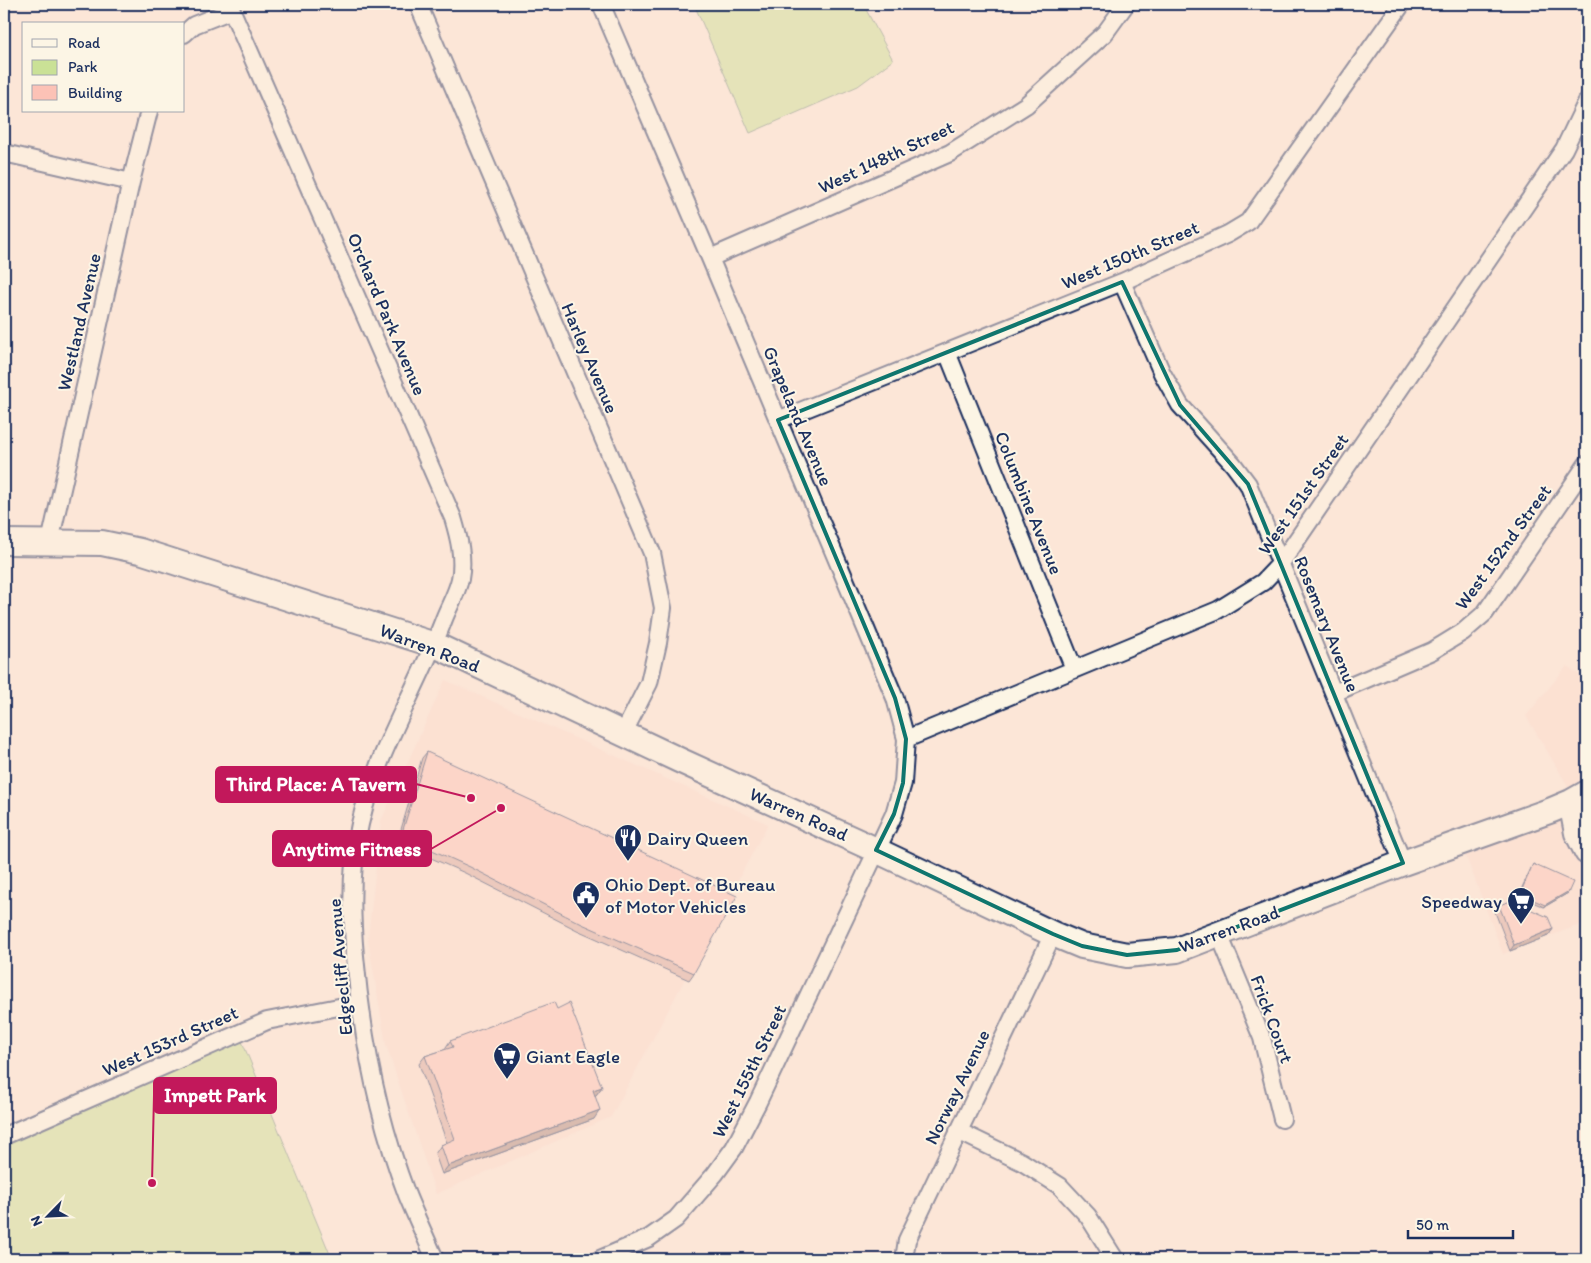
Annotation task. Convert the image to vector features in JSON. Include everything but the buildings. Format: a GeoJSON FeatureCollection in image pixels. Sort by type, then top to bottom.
{"type":"FeatureCollection","features":[{"type":"Feature","properties":{"kind":"main road","name":"Warren Road"},"geometry":{"type":"LineString","coordinates":[[4,542],[102,543],[140,550],[434,645],[1053,934],[1082,946],[1127,955],[1177,950],[1403,863],[1582,805]]}},
{"type":"Feature","properties":{"kind":"main road"},"geometry":{"type":"LineString","coordinates":[[1582,805],[1577,833],[1587,852]]}},
{"type":"Feature","properties":{"kind":"street","name":"Harley Avenue"},"geometry":{"type":"LineString","coordinates":[[418,4],[652,553],[663,608],[658,643],[649,683],[622,734]]}},
{"type":"Feature","properties":{"kind":"street","name":"Grapeland Avenue"},"geometry":{"type":"LineString","coordinates":[[601,4],[895,698],[906,739],[903,783],[894,814],[876,850]]}},
{"type":"Feature","properties":{"kind":"street","name":"West 148th Street"},"geometry":{"type":"LineString","coordinates":[[710,258],[950,153],[1026,105],[1105,33],[1126,4]]}},
{"type":"Feature","properties":{"kind":"street","name":"West 150th Street"},"geometry":{"type":"LineString","coordinates":[[778,420],[1122,282],[1228,234],[1248,222],[1402,4]]}},
{"type":"Feature","properties":{"kind":"street"},"geometry":{"type":"LineString","coordinates":[[185,33],[194,25],[230,7]]}},
{"type":"Feature","properties":{"kind":"street","name":"Orchard Park Avenue"},"geometry":{"type":"LineString","coordinates":[[230,7],[453,518],[461,545],[460,579],[434,645]]}},
{"type":"Feature","properties":{"kind":"street","name":"West 151st Street"},"geometry":{"type":"LineString","coordinates":[[906,739],[1218,610],[1263,582],[1281,563],[1564,149],[1587,101]]}},
{"type":"Feature","properties":{"kind":"street","name":"Westland Avenue"},"geometry":{"type":"LineString","coordinates":[[50,542],[131,182],[149,112]]}},
{"type":"Feature","properties":{"kind":"street"},"geometry":{"type":"LineString","coordinates":[[4,153],[131,182]]}},
{"type":"Feature","properties":{"kind":"street","name":"Rosemary Avenue"},"geometry":{"type":"LineString","coordinates":[[1122,282],[1162,374],[1180,405],[1233,464],[1248,484],[1403,863]]}},
{"type":"Feature","properties":{"kind":"street","name":"Columbine Avenue"},"geometry":{"type":"LineString","coordinates":[[946,352],[1074,669]]}},
{"type":"Feature","properties":{"kind":"street","name":"West 152nd Street"},"geometry":{"type":"LineString","coordinates":[[1334,692],[1432,651],[1462,632],[1484,613],[1587,464]]}},
{"type":"Feature","properties":{"kind":"street","name":"Edgecliff Avenue"},"geometry":{"type":"LineString","coordinates":[[434,645],[381,760],[360,824],[353,872],[352,919],[359,1002],[370,1065],[387,1134],[407,1194],[435,1259]]}},
{"type":"Feature","properties":{"kind":"street","name":"West 155th Street"},"geometry":{"type":"LineString","coordinates":[[600,1259],[649,1238],[676,1219],[715,1174],[734,1148],[762,1093],[876,850]]}},
{"type":"Feature","properties":{"kind":"street","name":"Norway Avenue"},"geometry":{"type":"LineString","coordinates":[[904,1259],[907,1240],[1053,934]]}},
{"type":"Feature","properties":{"kind":"street","name":"Frick Court"},"geometry":{"type":"LineString","coordinates":[[1219,934],[1262,1038],[1282,1119]]}},
{"type":"Feature","properties":{"kind":"street","name":"West 153rd Street"},"geometry":{"type":"LineString","coordinates":[[4,1136],[267,1021],[359,1002]]}},
{"type":"Feature","properties":{"kind":"street"},"geometry":{"type":"LineString","coordinates":[[958,1131],[1022,1162],[1060,1186],[1088,1216],[1115,1259]]}},
{"type":"Feature","properties":{"kind":"highlighted area"},"geometry":{"type":"Polygon","coordinates":[[[1122,282],[1180,405],[1248,484],[1403,863],[1177,950],[1127,955],[1082,946],[1053,934],[876,850],[894,814],[903,783],[906,739],[895,698],[778,420],[1122,282]]]}},
{"type":"Feature","properties":{"kind":"shaded area"},"geometry":{"type":"Polygon","coordinates":[[[1567,666],[1587,681],[1587,922],[1503,954],[1458,835],[1571,791],[1526,716],[1567,666]]]}},
{"type":"Feature","properties":{"kind":"shaded area"},"geometry":{"type":"Polygon","coordinates":[[[445,680],[768,824],[611,1117],[436,1194],[386,1045],[368,939],[381,821],[445,680]]]}},
{"type":"Feature","properties":{"kind":"green space"},"geometry":{"type":"Polygon","coordinates":[[[694,4],[863,4],[893,60],[858,86],[750,133],[694,4]]]}},
{"type":"Feature","properties":{"kind":"green space"},"geometry":{"type":"Polygon","coordinates":[[[241,1039],[332,1259],[4,1259],[4,1144],[241,1039]]]}},
{"type":"Feature","properties":{"kind":"place","name":"Third Place: A Tavern"},"geometry":{"type":"Point","coordinates":[471,798]}},
{"type":"Feature","properties":{"kind":"place","name":"Anytime Fitness"},"geometry":{"type":"Point","coordinates":[501,808]}},
{"type":"Feature","properties":{"kind":"place","name":"Dairy Queen"},"geometry":{"type":"Point","coordinates":[628,862]}},
{"type":"Feature","properties":{"kind":"place","name":"Ohio Dept. of Bureau of Motor Vehicles"},"geometry":{"type":"Point","coordinates":[586,919]}},
{"type":"Feature","properties":{"kind":"place","name":"Speedway"},"geometry":{"type":"Point","coordinates":[1521,925]}},
{"type":"Feature","properties":{"kind":"place","name":"Giant Eagle"},"geometry":{"type":"Point","coordinates":[507,1080]}},
{"type":"Feature","properties":{"kind":"place","name":"Impett Park"},"geometry":{"type":"Point","coordinates":[152,1183]}}]}
